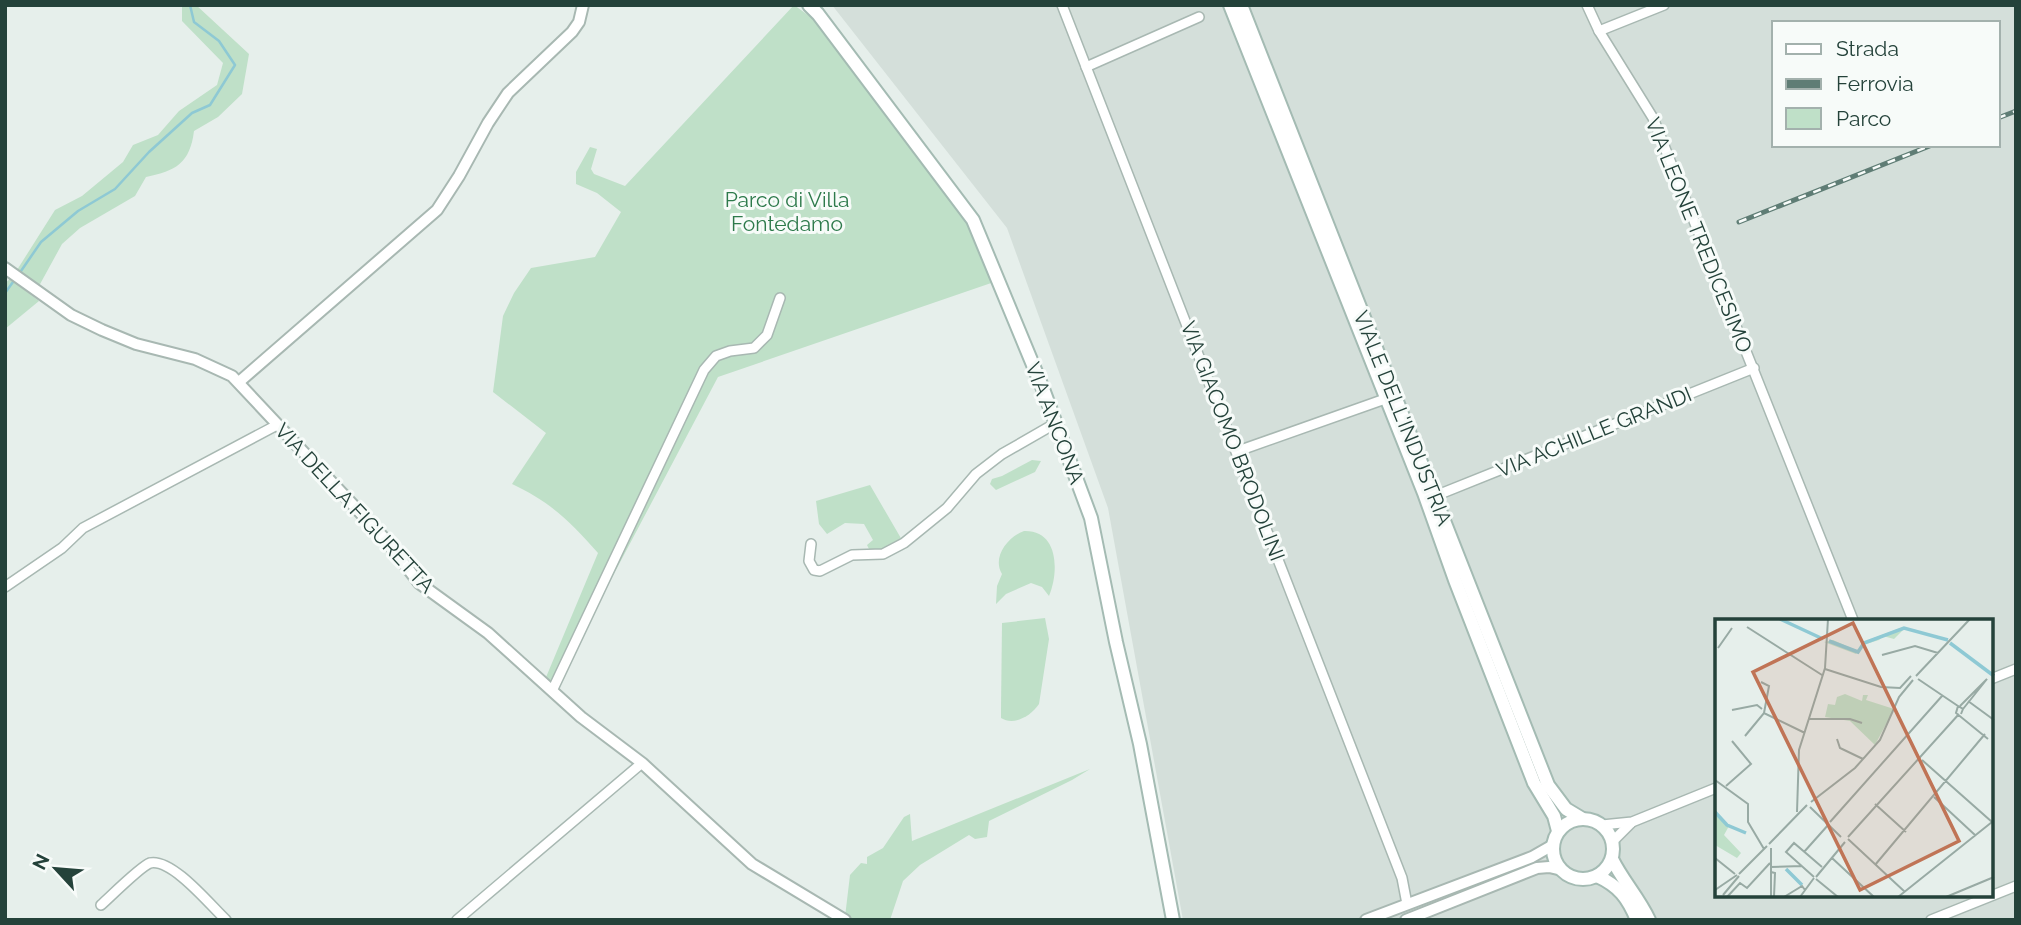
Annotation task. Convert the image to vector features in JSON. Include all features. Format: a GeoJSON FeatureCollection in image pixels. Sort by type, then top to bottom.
{"type":"FeatureCollection","features":[{"type":"Feature","properties":{"kind":"main road","name":"VIA ANCONA"},"geometry":{"type":"LineString","coordinates":[[809,5],[973,220],[1056,423],[1091,518],[1138,759],[1175,920]]}},
{"type":"Feature","properties":{"kind":"main road","name":"VIALE DELL'INDUSTRIA"},"geometry":{"type":"LineString","coordinates":[[1230,5],[1424,493],[1534,783],[1554,816],[1558,831]]}},
{"type":"Feature","properties":{"kind":"main road","name":"VIALE DELL'INDUSTRIA"},"geometry":{"type":"LineString","coordinates":[[1241,5],[1548,785],[1566,809],[1581,818]]}},
{"type":"Feature","properties":{"kind":"main road"},"geometry":{"type":"LineString","coordinates":[[1637,920],[1622,891],[1610,881],[1597,876],[1578,879],[1562,870],[1553,854],[1553,845],[1558,831],[1564,825],[1581,818],[1602,825],[1612,842],[1612,859],[1618,872],[1639,899],[1649,920]]}},
{"type":"Feature","properties":{"kind":"main road"},"geometry":{"type":"LineString","coordinates":[[1597,876],[1612,859]]}},
{"type":"Feature","properties":{"kind":"street"},"geometry":{"type":"LineString","coordinates":[[239,382],[437,210],[508,93],[572,32],[579,22],[583,5]]}},
{"type":"Feature","properties":{"kind":"street","name":"VIA GIACOMO BRODOLINI"},"geometry":{"type":"LineString","coordinates":[[1062,5],[1238,451],[1411,903]]}},
{"type":"Feature","properties":{"kind":"street","name":"VIA LEONE TREDICESIMO"},"geometry":{"type":"LineString","coordinates":[[1587,5],[1599,31],[1653,118],[1852,619]]}},
{"type":"Feature","properties":{"kind":"street"},"geometry":{"type":"LineString","coordinates":[[1599,31],[1664,5]]}},
{"type":"Feature","properties":{"kind":"street"},"geometry":{"type":"LineString","coordinates":[[1086,67],[1199,17]]}},
{"type":"Feature","properties":{"kind":"street","name":"VIA DELLA FIGURETTA"},"geometry":{"type":"LineString","coordinates":[[5,268],[71,315],[102,330],[136,344],[195,359],[232,376],[385,539],[419,583],[488,633],[552,691],[642,763],[752,864],[845,920]]}},
{"type":"Feature","properties":{"kind":"street"},"geometry":{"type":"LineString","coordinates":[[552,691],[704,370],[716,356],[754,348],[767,335],[780,298]]}},
{"type":"Feature","properties":{"kind":"street","name":"VIA ACHILLE GRANDI"},"geometry":{"type":"LineString","coordinates":[[1435,496],[1754,368]]}},
{"type":"Feature","properties":{"kind":"street","name":"VIALE DELL'INDUSTRIA"},"geometry":{"type":"LineString","coordinates":[[1238,451],[1385,399]]}},
{"type":"Feature","properties":{"kind":"street"},"geometry":{"type":"LineString","coordinates":[[811,544],[809,561],[814,570],[820,571],[852,555],[883,554],[904,543],[947,508],[976,474],[1002,454],[1056,423]]}},
{"type":"Feature","properties":{"kind":"street"},"geometry":{"type":"LineString","coordinates":[[5,587],[62,548],[83,528],[277,425]]}},
{"type":"Feature","properties":{"kind":"street"},"geometry":{"type":"LineString","coordinates":[[1993,677],[2016,668]]}},
{"type":"Feature","properties":{"kind":"street"},"geometry":{"type":"LineString","coordinates":[[457,920],[642,763]]}},
{"type":"Feature","properties":{"kind":"street"},"geometry":{"type":"LineString","coordinates":[[1602,825],[1632,822],[1715,789]]}},
{"type":"Feature","properties":{"kind":"street"},"geometry":{"type":"LineString","coordinates":[[1612,842],[1632,822]]}},
{"type":"Feature","properties":{"kind":"street"},"geometry":{"type":"LineString","coordinates":[[1366,920],[1540,854],[1553,845]]}},
{"type":"Feature","properties":{"kind":"street"},"geometry":{"type":"LineString","coordinates":[[101,905],[148,863],[162,863],[174,870],[226,920]]}},
{"type":"Feature","properties":{"kind":"street"},"geometry":{"type":"LineString","coordinates":[[1414,918],[1537,868],[1562,870]]}},
{"type":"Feature","properties":{"kind":"street"},"geometry":{"type":"LineString","coordinates":[[1993,895],[2016,886]]}},
{"type":"Feature","properties":{"kind":"street"},"geometry":{"type":"LineString","coordinates":[[1931,920],[1988,897]]}},
{"type":"Feature","properties":{"kind":"shaded area"},"geometry":{"type":"Polygon","coordinates":[[[832,5],[2016,5],[2016,920],[1183,920],[1108,508],[1007,228],[832,5]]]}},
{"type":"Feature","properties":{"kind":"green space"},"geometry":{"type":"Polygon","coordinates":[[[182,5],[196,5],[249,54],[242,94],[218,117],[194,131],[189,151],[180,164],[166,172],[146,177],[135,196],[80,228],[62,244],[39,286],[17,270],[55,210],[82,196],[123,162],[133,145],[158,135],[179,111],[217,85],[223,63],[182,21],[182,5]]]}},
{"type":"Feature","properties":{"kind":"green space","name":"Parco di Villa Fontedamo"},"geometry":{"type":"Polygon","coordinates":[[[794,5],[812,18],[968,224],[997,281],[718,377],[552,691],[544,682],[598,553],[559,513],[512,484],[546,433],[493,392],[503,316],[531,268],[595,257],[621,212],[597,193],[576,184],[576,172],[590,147],[597,149],[591,169],[594,174],[625,186],[794,5]]]}},
{"type":"Feature","properties":{"kind":"green space"},"geometry":{"type":"Polygon","coordinates":[[[10,279],[39,301],[5,329],[5,283],[10,279]]]}},
{"type":"Feature","properties":{"kind":"green space"},"geometry":{"type":"Polygon","coordinates":[[[1032,460],[1041,461],[1035,472],[996,490],[990,484],[992,479],[1032,460]]]}},
{"type":"Feature","properties":{"kind":"green space"},"geometry":{"type":"Polygon","coordinates":[[[870,485],[902,540],[887,550],[870,551],[867,545],[873,540],[864,524],[845,523],[827,534],[819,524],[816,501],[870,485]]]}},
{"type":"Feature","properties":{"kind":"green space"},"geometry":{"type":"Polygon","coordinates":[[[1024,531],[1044,537],[1050,545],[1055,565],[1049,596],[1042,587],[1031,583],[1006,594],[996,604],[997,586],[1002,574],[999,568],[1000,555],[1012,538],[1024,531]]]}},
{"type":"Feature","properties":{"kind":"green space"},"geometry":{"type":"Polygon","coordinates":[[[1045,618],[1049,639],[1039,704],[1032,712],[1017,720],[1001,718],[1002,623],[1045,618]]]}},
{"type":"Feature","properties":{"kind":"green space"},"geometry":{"type":"Polygon","coordinates":[[[1090,769],[989,821],[987,837],[975,839],[969,835],[920,865],[903,881],[890,920],[850,920],[845,917],[850,875],[861,863],[867,864],[867,857],[883,848],[904,817],[910,814],[912,841],[1090,769]]]}},
{"type":"Feature","properties":{"kind":"waterway"},"geometry":{"type":"LineString","coordinates":[[21,271],[41,242],[78,211],[115,189],[149,152],[192,113],[210,105],[235,65],[219,41],[194,22],[190,5]]}},
{"type":"Feature","properties":{"kind":"waterway"},"geometry":{"type":"LineString","coordinates":[[5,293],[13,282]]}},
{"type":"Feature","properties":{"kind":"railway"},"geometry":{"type":"LineString","coordinates":[[2000,117],[2016,111]]}},
{"type":"Feature","properties":{"kind":"railway"},"geometry":{"type":"LineString","coordinates":[[1739,222],[1927,147]]}}]}
